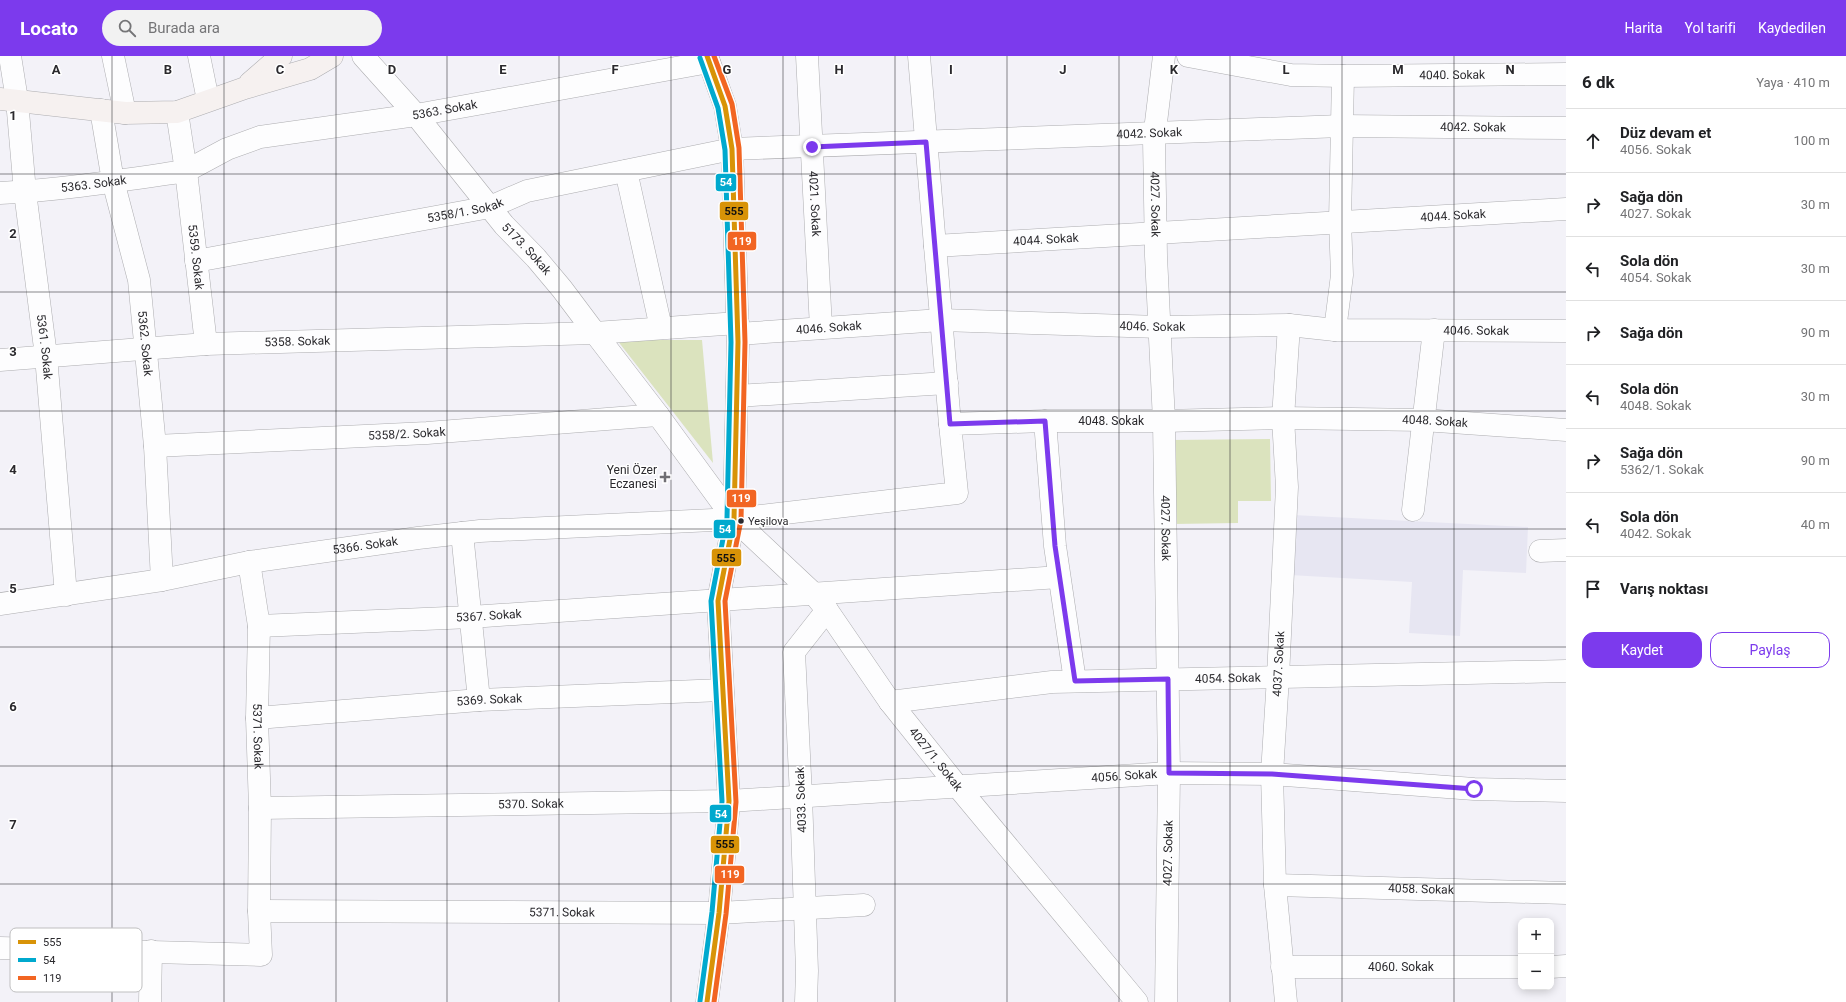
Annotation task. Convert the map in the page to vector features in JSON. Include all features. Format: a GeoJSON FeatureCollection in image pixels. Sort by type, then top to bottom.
{"type":"FeatureCollection","features":[{"type":"Feature","properties":{"kind":"main road"},"geometry":{"type":"LineString","coordinates":[[245,88],[281,56]]}},
{"type":"Feature","properties":{"kind":"main road"},"geometry":{"type":"LineString","coordinates":[[8,99],[125,113],[177,112],[245,88],[310,69],[332,56]]}},
{"type":"Feature","properties":{"kind":"main road"},"geometry":{"type":"LineString","coordinates":[[707,1002],[719,913],[729,800],[718,601],[734,519],[738,328],[732,149],[725,106],[708,59]]}},
{"type":"Feature","properties":{"kind":"street","name":"5361. Sokak"},"geometry":{"type":"LineString","coordinates":[[10,56],[8,99],[25,192],[46,356],[66,595]]}},
{"type":"Feature","properties":{"kind":"street"},"geometry":{"type":"LineString","coordinates":[[113,56],[125,113]]}},
{"type":"Feature","properties":{"kind":"street"},"geometry":{"type":"LineString","coordinates":[[199,56],[208,100]]}},
{"type":"Feature","properties":{"kind":"street","name":"5173. Sokak"},"geometry":{"type":"LineString","coordinates":[[363,56],[416,115],[504,225],[536,258],[562,289],[658,415]]}},
{"type":"Feature","properties":{"kind":"street","name":"4021. Sokak"},"geometry":{"type":"LineString","coordinates":[[807,56],[821,328]]}},
{"type":"Feature","properties":{"kind":"street"},"geometry":{"type":"LineString","coordinates":[[734,519],[957,493],[919,56]]}},
{"type":"Feature","properties":{"kind":"street","name":"4027. Sokak"},"geometry":{"type":"LineString","coordinates":[[1164,56],[1155,132],[1156,234],[1164,421],[1168,679],[1169,773],[1166,1002]]}},
{"type":"Feature","properties":{"kind":"street","name":"4040. Sokak"},"geometry":{"type":"LineString","coordinates":[[1188,56],[1291,65],[1343,76],[1566,74]]}},
{"type":"Feature","properties":{"kind":"street","name":"5363. Sokak"},"geometry":{"type":"LineString","coordinates":[[0,193],[25,192],[186,171],[227,149],[260,137],[416,115],[708,59]]}},
{"type":"Feature","properties":{"kind":"street"},"geometry":{"type":"LineString","coordinates":[[1335,330],[1342,275],[1340,222],[1343,76]]}},
{"type":"Feature","properties":{"kind":"street","name":"5362. Sokak"},"geometry":{"type":"LineString","coordinates":[[101,110],[113,181],[139,280],[155,446],[162,580]]}},
{"type":"Feature","properties":{"kind":"street"},"geometry":{"type":"LineString","coordinates":[[177,112],[186,171]]}},
{"type":"Feature","properties":{"kind":"street","name":"4042. Sokak"},"geometry":{"type":"LineString","coordinates":[[732,149],[1341,126],[1566,128]]}},
{"type":"Feature","properties":{"kind":"street","name":"5358/1. Sokak"},"geometry":{"type":"LineString","coordinates":[[196,261],[490,207],[527,191],[732,149]]}},
{"type":"Feature","properties":{"kind":"street","name":"5359. Sokak"},"geometry":{"type":"LineString","coordinates":[[186,171],[206,344]]}},
{"type":"Feature","properties":{"kind":"street"},"geometry":{"type":"LineString","coordinates":[[626,171],[661,328]]}},
{"type":"Feature","properties":{"kind":"street","name":"4044. Sokak"},"geometry":{"type":"LineString","coordinates":[[935,246],[1566,209]]}},
{"type":"Feature","properties":{"kind":"street","name":"4046. Sokak"},"geometry":{"type":"LineString","coordinates":[[738,328],[821,328],[941,320],[1160,327],[1289,325],[1335,330],[1566,331]]}},
{"type":"Feature","properties":{"kind":"street","name":"4037. Sokak"},"geometry":{"type":"LineString","coordinates":[[1286,1002],[1275,885],[1272,774],[1287,487],[1283,418],[1289,325]]}},
{"type":"Feature","properties":{"kind":"street"},"geometry":{"type":"LineString","coordinates":[[595,333],[661,328],[738,328]]}},
{"type":"Feature","properties":{"kind":"street"},"geometry":{"type":"LineString","coordinates":[[1413,510],[1434,330]]}},
{"type":"Feature","properties":{"kind":"street","name":"5358. Sokak"},"geometry":{"type":"LineString","coordinates":[[0,360],[206,344],[595,333]]}},
{"type":"Feature","properties":{"kind":"street"},"geometry":{"type":"LineString","coordinates":[[737,396],[947,383]]}},
{"type":"Feature","properties":{"kind":"street","name":"5358/2. Sokak"},"geometry":{"type":"LineString","coordinates":[[155,446],[427,432],[658,415]]}},
{"type":"Feature","properties":{"kind":"street","name":"4027/1. Sokak"},"geometry":{"type":"LineString","coordinates":[[658,415],[734,519],[821,602],[890,702],[1137,1002]]}},
{"type":"Feature","properties":{"kind":"street","name":"4048. Sokak"},"geometry":{"type":"LineString","coordinates":[[950,424],[1045,421],[1164,421],[1283,418],[1423,420],[1566,430]]}},
{"type":"Feature","properties":{"kind":"street"},"geometry":{"type":"LineString","coordinates":[[1045,421],[1055,546],[1075,681]]}},
{"type":"Feature","properties":{"kind":"street","name":"5366. Sokak"},"geometry":{"type":"LineString","coordinates":[[0,604],[162,580],[249,562],[418,538],[480,531],[734,519]]}},
{"type":"Feature","properties":{"kind":"street"},"geometry":{"type":"LineString","coordinates":[[462,533],[479,700]]}},
{"type":"Feature","properties":{"kind":"street"},"geometry":{"type":"LineString","coordinates":[[1540,551],[1566,550]]}},
{"type":"Feature","properties":{"kind":"street","name":"5371. Sokak"},"geometry":{"type":"LineString","coordinates":[[142,951],[261,955],[258,911],[260,808],[257,718],[259,626],[249,562]]}},
{"type":"Feature","properties":{"kind":"street","name":"5367. Sokak"},"geometry":{"type":"LineString","coordinates":[[259,626],[471,617],[718,601],[821,602],[1059,577]]}},
{"type":"Feature","properties":{"kind":"street","name":"4033. Sokak"},"geometry":{"type":"LineString","coordinates":[[806,1002],[807,971],[804,909],[802,796],[794,652],[821,602]]}},
{"type":"Feature","properties":{"kind":"street","name":"4054. Sokak"},"geometry":{"type":"LineString","coordinates":[[890,702],[1052,682],[1566,671]]}},
{"type":"Feature","properties":{"kind":"street","name":"5369. Sokak"},"geometry":{"type":"LineString","coordinates":[[257,718],[479,700],[722,690]]}},
{"type":"Feature","properties":{"kind":"street","name":"4056. Sokak"},"geometry":{"type":"LineString","coordinates":[[802,796],[1169,773],[1272,774],[1474,789],[1566,791]]}},
{"type":"Feature","properties":{"kind":"street","name":"5370. Sokak"},"geometry":{"type":"LineString","coordinates":[[260,808],[729,800],[802,796]]}},
{"type":"Feature","properties":{"kind":"street","name":"4058. Sokak"},"geometry":{"type":"LineString","coordinates":[[1275,885],[1566,893]]}},
{"type":"Feature","properties":{"kind":"street","name":"5371. Sokak"},"geometry":{"type":"LineString","coordinates":[[258,911],[719,913],[864,905]]}},
{"type":"Feature","properties":{"kind":"street","name":"5371. Sokak"},"geometry":{"type":"LineString","coordinates":[[0,948],[10,948]]}},
{"type":"Feature","properties":{"kind":"street"},"geometry":{"type":"LineString","coordinates":[[150,1002],[151,951]]}},
{"type":"Feature","properties":{"kind":"street"},"geometry":{"type":"LineString","coordinates":[[1554,966],[1566,966]]}},
{"type":"Feature","properties":{"kind":"street","name":"4060. Sokak"},"geometry":{"type":"LineString","coordinates":[[1282,967],[1518,967]]}},
{"type":"Feature","properties":{"kind":"shaded area"},"geometry":{"type":"Polygon","coordinates":[[[1293,515],[1528,527],[1526,573],[1463,570],[1460,636],[1409,633],[1412,582],[1290,575],[1293,515]]]}},
{"type":"Feature","properties":{"kind":"green space"},"geometry":{"type":"Polygon","coordinates":[[[617,340],[702,340],[713,463],[617,340]]]}},
{"type":"Feature","properties":{"kind":"green space"},"geometry":{"type":"Polygon","coordinates":[[[1270,439],[1271,501],[1238,501],[1238,523],[1173,524],[1171,440],[1270,439]]]}},
{"type":"Feature","properties":{"kind":"transit line","name":"555"},"geometry":{"type":"LineString","coordinates":[[707,56],[725,106],[732,149],[738,342],[734,519],[718,601],[729,801],[719,913],[707,1002]]}},
{"type":"Feature","properties":{"kind":"transit line","name":"119"},"geometry":{"type":"LineString","coordinates":[[714,56],[732,104],[739,148],[745,342],[741,520],[725,601],[736,802],[726,914],[714,1002]]}},
{"type":"Feature","properties":{"kind":"transit line","name":"54"},"geometry":{"type":"LineString","coordinates":[[700,58],[718,108],[725,150],[731,342],[727,518],[711,601],[722,801],[712,912],[700,1001]]}},
{"type":"Feature","properties":{"kind":"place","name":"Yeni Özer Eczanesi"},"geometry":{"type":"Point","coordinates":[665,477]}},
{"type":"Feature","properties":{"kind":"place","name":"Yeşilova"},"geometry":{"type":"Point","coordinates":[741,521]}},
{"type":"Feature","properties":{"kind":"route"},"geometry":{"type":"LineString","coordinates":[[812,147],[926,142],[950,424],[1045,421],[1055,546],[1075,681],[1168,679],[1169,773],[1272,774],[1474,789]]}}]}
